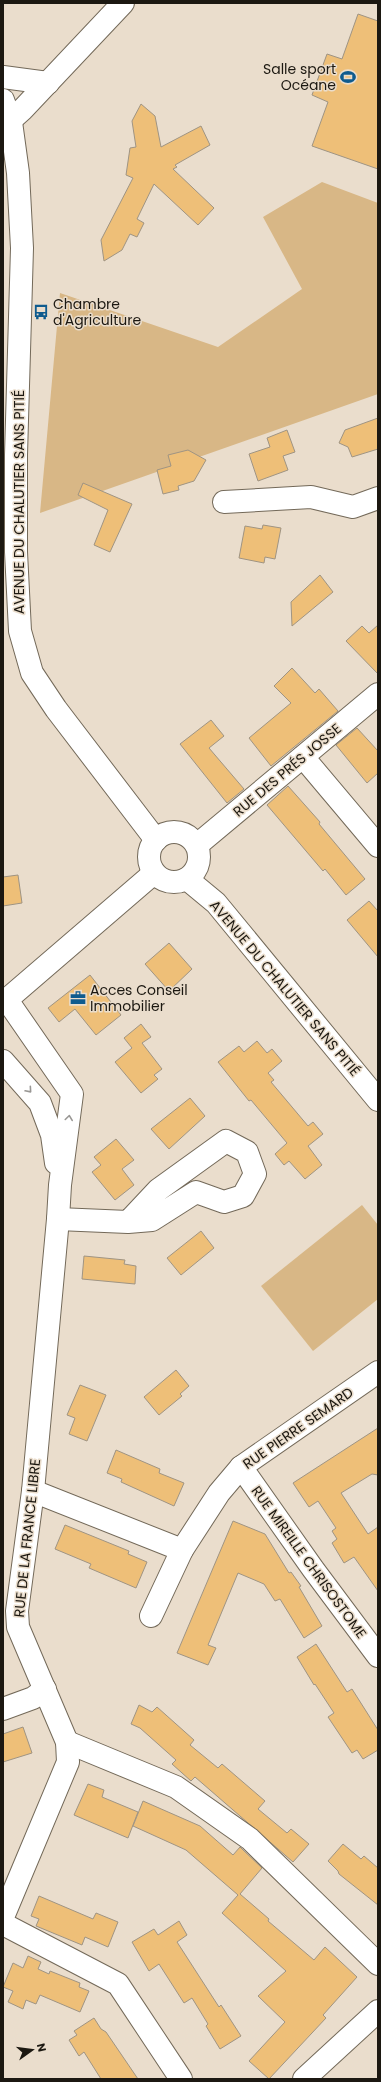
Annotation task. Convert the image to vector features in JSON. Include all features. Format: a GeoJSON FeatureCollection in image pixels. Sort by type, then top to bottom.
{"type":"FeatureCollection","features":[{"type":"Feature","properties":{"kind":"street"},"geometry":{"type":"LineString","coordinates":[[7,125],[123,3]]}},
{"type":"Feature","properties":{"kind":"street"},"geometry":{"type":"LineString","coordinates":[[3,77],[48,83]]}},
{"type":"Feature","properties":{"kind":"street","name":"AVENUE DU CHALUTIER SANS PITIÉ"},"geometry":{"type":"LineString","coordinates":[[3,100],[18,173],[22,248],[16,470],[16,552],[20,631],[32,673],[56,709],[156,840]]}},
{"type":"Feature","properties":{"kind":"street"},"geometry":{"type":"LineString","coordinates":[[224,502],[311,497],[353,507],[378,498]]}},
{"type":"Feature","properties":{"kind":"street","name":"RUE DES PRÉS JOSSE"},"geometry":{"type":"LineString","coordinates":[[197,845],[378,694]]}},
{"type":"Feature","properties":{"kind":"street"},"geometry":{"type":"LineString","coordinates":[[303,757],[378,846]]}},
{"type":"Feature","properties":{"kind":"street"},"geometry":{"type":"LineString","coordinates":[[178,832],[192,839],[197,845],[200,860],[193,874],[188,879],[181,882],[166,881],[154,873],[151,866],[150,852],[156,840],[162,835],[178,832]]}},
{"type":"Feature","properties":{"kind":"street"},"geometry":{"type":"LineString","coordinates":[[5,1002],[154,873]]}},
{"type":"Feature","properties":{"kind":"street","name":"AVENUE DU CHALUTIER SANS PITIÉ"},"geometry":{"type":"LineString","coordinates":[[188,879],[216,903],[378,1100]]}},
{"type":"Feature","properties":{"kind":"street","name":"RUE DE LA FRANCE LIBRE"},"geometry":{"type":"LineString","coordinates":[[3,1917],[68,1762],[67,1742],[18,1627],[17,1611],[33,1491],[60,1185],[72,1094],[5,1002]]}},
{"type":"Feature","properties":{"kind":"street","name":"RUE DE LA FRANCE LIBRE"},"geometry":{"type":"LineString","coordinates":[[3,1061],[40,1103],[52,1135],[60,1185]]}},
{"type":"Feature","properties":{"kind":"street"},"geometry":{"type":"LineString","coordinates":[[58,1219],[128,1222],[152,1220],[196,1192],[224,1202],[244,1196],[255,1174],[247,1152],[226,1141],[158,1190],[128,1222]]}},
{"type":"Feature","properties":{"kind":"street","name":"RUE PIERRE SEMARD"},"geometry":{"type":"LineString","coordinates":[[151,1616],[182,1550],[219,1494],[241,1468],[378,1372]]}},
{"type":"Feature","properties":{"kind":"street","name":"RUE MIREILLE CHRISOSTOME"},"geometry":{"type":"LineString","coordinates":[[241,1468],[313,1569],[378,1656]]}},
{"type":"Feature","properties":{"kind":"street"},"geometry":{"type":"LineString","coordinates":[[33,1491],[182,1550]]}},
{"type":"Feature","properties":{"kind":"street"},"geometry":{"type":"LineString","coordinates":[[3,1709],[33,1698],[45,1689]]}},
{"type":"Feature","properties":{"kind":"street"},"geometry":{"type":"LineString","coordinates":[[67,1742],[176,1787],[250,1839],[378,1964]]}},
{"type":"Feature","properties":{"kind":"street"},"geometry":{"type":"LineString","coordinates":[[3,1924],[118,1984],[180,2079]]}},
{"type":"Feature","properties":{"kind":"street"},"geometry":{"type":"LineString","coordinates":[[304,2079],[378,2012]]}},
{"type":"Feature","properties":{"kind":"shaded area"},"geometry":{"type":"Polygon","coordinates":[[[322,182],[378,203],[378,394],[40,513],[60,293],[218,347],[302,289],[263,217],[322,182]]]}},
{"type":"Feature","properties":{"kind":"shaded area"},"geometry":{"type":"Polygon","coordinates":[[[362,1205],[378,1225],[378,1299],[313,1351],[261,1286],[362,1205]]]}},
{"type":"Feature","properties":{"kind":"building","name":"Salle sport Océane"},"geometry":{"type":"Polygon","coordinates":[[[358,14],[378,21],[378,169],[312,146],[328,102],[312,95],[327,54],[342,59],[358,14]]]}},
{"type":"Feature","properties":{"kind":"building"},"geometry":{"type":"Polygon","coordinates":[[[141,104],[155,116],[161,147],[201,126],[210,145],[175,165],[177,167],[173,169],[214,208],[198,225],[154,184],[137,219],[144,223],[137,237],[130,234],[122,250],[104,261],[101,240],[133,178],[126,175],[130,148],[136,147],[132,121],[141,104]]]}},
{"type":"Feature","properties":{"kind":"building"},"geometry":{"type":"Polygon","coordinates":[[[378,418],[378,449],[352,457],[348,447],[339,443],[345,430],[378,418]]]}},
{"type":"Feature","properties":{"kind":"building"},"geometry":{"type":"Polygon","coordinates":[[[287,430],[295,452],[283,456],[288,470],[258,481],[249,454],[270,447],[267,438],[287,430]]]}},
{"type":"Feature","properties":{"kind":"building"},"geometry":{"type":"Polygon","coordinates":[[[188,450],[206,460],[194,481],[178,486],[179,490],[163,494],[157,470],[171,466],[168,455],[188,450]]]}},
{"type":"Feature","properties":{"kind":"building"},"geometry":{"type":"Polygon","coordinates":[[[83,483],[132,504],[110,552],[94,545],[108,510],[78,495],[83,483]]]}},
{"type":"Feature","properties":{"kind":"building"},"geometry":{"type":"Polygon","coordinates":[[[263,525],[281,528],[275,559],[265,557],[264,563],[239,558],[245,526],[262,529],[263,525]]]}},
{"type":"Feature","properties":{"kind":"building"},"geometry":{"type":"Polygon","coordinates":[[[320,575],[333,592],[292,626],[291,602],[320,575]]]}},
{"type":"Feature","properties":{"kind":"building"},"geometry":{"type":"Polygon","coordinates":[[[378,625],[378,674],[346,641],[362,626],[369,633],[378,625]]]}},
{"type":"Feature","properties":{"kind":"building"},"geometry":{"type":"Polygon","coordinates":[[[292,668],[315,693],[319,689],[338,711],[271,766],[249,738],[291,703],[274,686],[292,668]]]}},
{"type":"Feature","properties":{"kind":"building"},"geometry":{"type":"Polygon","coordinates":[[[211,720],[224,736],[209,748],[244,789],[227,803],[180,744],[211,720]]]}},
{"type":"Feature","properties":{"kind":"building"},"geometry":{"type":"Polygon","coordinates":[[[357,728],[378,751],[378,773],[367,783],[336,745],[357,728]]]}},
{"type":"Feature","properties":{"kind":"building"},"geometry":{"type":"Polygon","coordinates":[[[288,786],[320,822],[319,824],[365,879],[346,895],[325,869],[323,871],[267,805],[288,786]]]}},
{"type":"Feature","properties":{"kind":"building"},"geometry":{"type":"Polygon","coordinates":[[[18,875],[22,903],[3,906],[3,877],[18,875]]]}},
{"type":"Feature","properties":{"kind":"building"},"geometry":{"type":"Polygon","coordinates":[[[369,901],[378,911],[378,957],[347,920],[369,901]]]}},
{"type":"Feature","properties":{"kind":"building"},"geometry":{"type":"Polygon","coordinates":[[[169,943],[192,969],[169,991],[145,964],[169,943]]]}},
{"type":"Feature","properties":{"kind":"building"},"geometry":{"type":"Polygon","coordinates":[[[90,975],[121,1015],[96,1035],[75,1009],[59,1022],[48,1008],[90,975]]]}},
{"type":"Feature","properties":{"kind":"building"},"geometry":{"type":"Polygon","coordinates":[[[141,1024],[151,1037],[142,1043],[162,1069],[154,1075],[158,1079],[141,1093],[115,1062],[132,1048],[124,1038],[141,1024]]]}},
{"type":"Feature","properties":{"kind":"building"},"geometry":{"type":"Polygon","coordinates":[[[257,1041],[267,1053],[272,1049],[282,1061],[268,1073],[274,1080],[271,1082],[308,1126],[313,1122],[323,1134],[308,1146],[322,1165],[305,1179],[289,1161],[284,1165],[275,1154],[287,1143],[251,1100],[249,1101],[218,1062],[239,1046],[244,1052],[257,1041]]]}},
{"type":"Feature","properties":{"kind":"building"},"geometry":{"type":"Polygon","coordinates":[[[190,1098],[205,1116],[169,1149],[151,1129],[190,1098]]]}},
{"type":"Feature","properties":{"kind":"building"},"geometry":{"type":"Polygon","coordinates":[[[116,1139],[134,1160],[122,1169],[134,1185],[115,1200],[92,1172],[101,1165],[94,1157],[116,1139]]]}},
{"type":"Feature","properties":{"kind":"building"},"geometry":{"type":"Polygon","coordinates":[[[201,1231],[214,1248],[181,1275],[167,1258],[201,1231]]]}},
{"type":"Feature","properties":{"kind":"building"},"geometry":{"type":"Polygon","coordinates":[[[84,1256],[125,1260],[124,1264],[136,1266],[135,1284],[82,1279],[84,1256]]]}},
{"type":"Feature","properties":{"kind":"building"},"geometry":{"type":"Polygon","coordinates":[[[176,1370],[189,1386],[180,1394],[182,1396],[159,1415],[144,1397],[176,1370]]]}},
{"type":"Feature","properties":{"kind":"building"},"geometry":{"type":"Polygon","coordinates":[[[80,1385],[106,1395],[87,1441],[69,1434],[75,1418],[67,1415],[80,1385]]]}},
{"type":"Feature","properties":{"kind":"building"},"geometry":{"type":"Polygon","coordinates":[[[378,1428],[378,1475],[372,1474],[341,1493],[368,1534],[378,1527],[378,1591],[354,1557],[344,1563],[332,1543],[337,1539],[332,1531],[336,1528],[318,1501],[309,1507],[293,1483],[378,1428]]]}},
{"type":"Feature","properties":{"kind":"building"},"geometry":{"type":"Polygon","coordinates":[[[116,1450],[160,1469],[159,1473],[184,1483],[174,1506],[121,1482],[122,1479],[107,1473],[116,1450]]]}},
{"type":"Feature","properties":{"kind":"building"},"geometry":{"type":"Polygon","coordinates":[[[233,1521],[265,1534],[289,1573],[291,1572],[301,1586],[299,1587],[322,1626],[304,1638],[280,1599],[275,1601],[264,1584],[238,1573],[208,1645],[216,1648],[208,1665],[177,1653],[233,1521]]]}},
{"type":"Feature","properties":{"kind":"building"},"geometry":{"type":"Polygon","coordinates":[[[65,1525],[129,1551],[128,1554],[147,1562],[136,1588],[89,1568],[91,1564],[55,1549],[65,1525]]]}},
{"type":"Feature","properties":{"kind":"building"},"geometry":{"type":"Polygon","coordinates":[[[316,1644],[347,1692],[352,1689],[378,1730],[378,1750],[363,1759],[357,1750],[352,1753],[328,1717],[334,1713],[315,1684],[314,1685],[297,1657],[316,1644]]]}},
{"type":"Feature","properties":{"kind":"building"},"geometry":{"type":"Polygon","coordinates":[[[139,1705],[152,1712],[157,1707],[194,1740],[190,1745],[218,1768],[222,1764],[265,1801],[258,1809],[287,1833],[291,1829],[309,1844],[293,1862],[195,1777],[191,1781],[172,1764],[176,1760],[140,1728],[131,1724],[139,1705]]]}},
{"type":"Feature","properties":{"kind":"building"},"geometry":{"type":"Polygon","coordinates":[[[23,1727],[32,1753],[3,1762],[3,1734],[23,1727]]]}},
{"type":"Feature","properties":{"kind":"building"},"geometry":{"type":"Polygon","coordinates":[[[88,1784],[104,1790],[102,1797],[138,1812],[128,1838],[74,1815],[88,1784]]]}},
{"type":"Feature","properties":{"kind":"building"},"geometry":{"type":"Polygon","coordinates":[[[143,1801],[200,1826],[233,1855],[240,1847],[262,1868],[240,1894],[269,1919],[268,1921],[314,1960],[325,1947],[357,1977],[323,2015],[326,2018],[269,2079],[249,2061],[285,2022],[258,1996],[286,1971],[222,1913],[238,1895],[186,1850],[133,1826],[143,1801]]]}},
{"type":"Feature","properties":{"kind":"building"},"geometry":{"type":"Polygon","coordinates":[[[343,1844],[361,1859],[364,1856],[378,1868],[378,1905],[339,1874],[328,1861],[343,1844]]]}},
{"type":"Feature","properties":{"kind":"building"},"geometry":{"type":"Polygon","coordinates":[[[39,1896],[93,1919],[96,1913],[118,1922],[108,1947],[85,1937],[82,1945],[36,1926],[39,1919],[31,1916],[39,1896]]]}},
{"type":"Feature","properties":{"kind":"building"},"geometry":{"type":"Polygon","coordinates":[[[179,1921],[187,1935],[177,1942],[219,2007],[221,2005],[241,2036],[220,2049],[206,2026],[208,2024],[192,1998],[184,2003],[159,1964],[149,1971],[132,1942],[154,1929],[158,1935],[179,1921]]]}},
{"type":"Feature","properties":{"kind":"building"},"geometry":{"type":"Polygon","coordinates":[[[28,1956],[41,1962],[38,1969],[49,1974],[50,1971],[80,1983],[79,1987],[89,1991],[80,2012],[40,1995],[36,2004],[26,2000],[23,2009],[8,2002],[13,1991],[3,1987],[13,1963],[23,1968],[28,1956]]]}},
{"type":"Feature","properties":{"kind":"building"},"geometry":{"type":"Polygon","coordinates":[[[94,2018],[101,2029],[106,2032],[138,2079],[101,2079],[84,2052],[79,2056],[69,2040],[77,2035],[74,2031],[94,2018]]]}},
{"type":"Feature","properties":{"kind":"place","name":"Salle sport Océane"},"geometry":{"type":"Point","coordinates":[348,77]}},
{"type":"Feature","properties":{"kind":"place","name":"Chambre d'Agriculture"},"geometry":{"type":"Point","coordinates":[41,312]}},
{"type":"Feature","properties":{"kind":"place","name":"Acces Conseil Immobilier"},"geometry":{"type":"Point","coordinates":[78,998]}}]}
